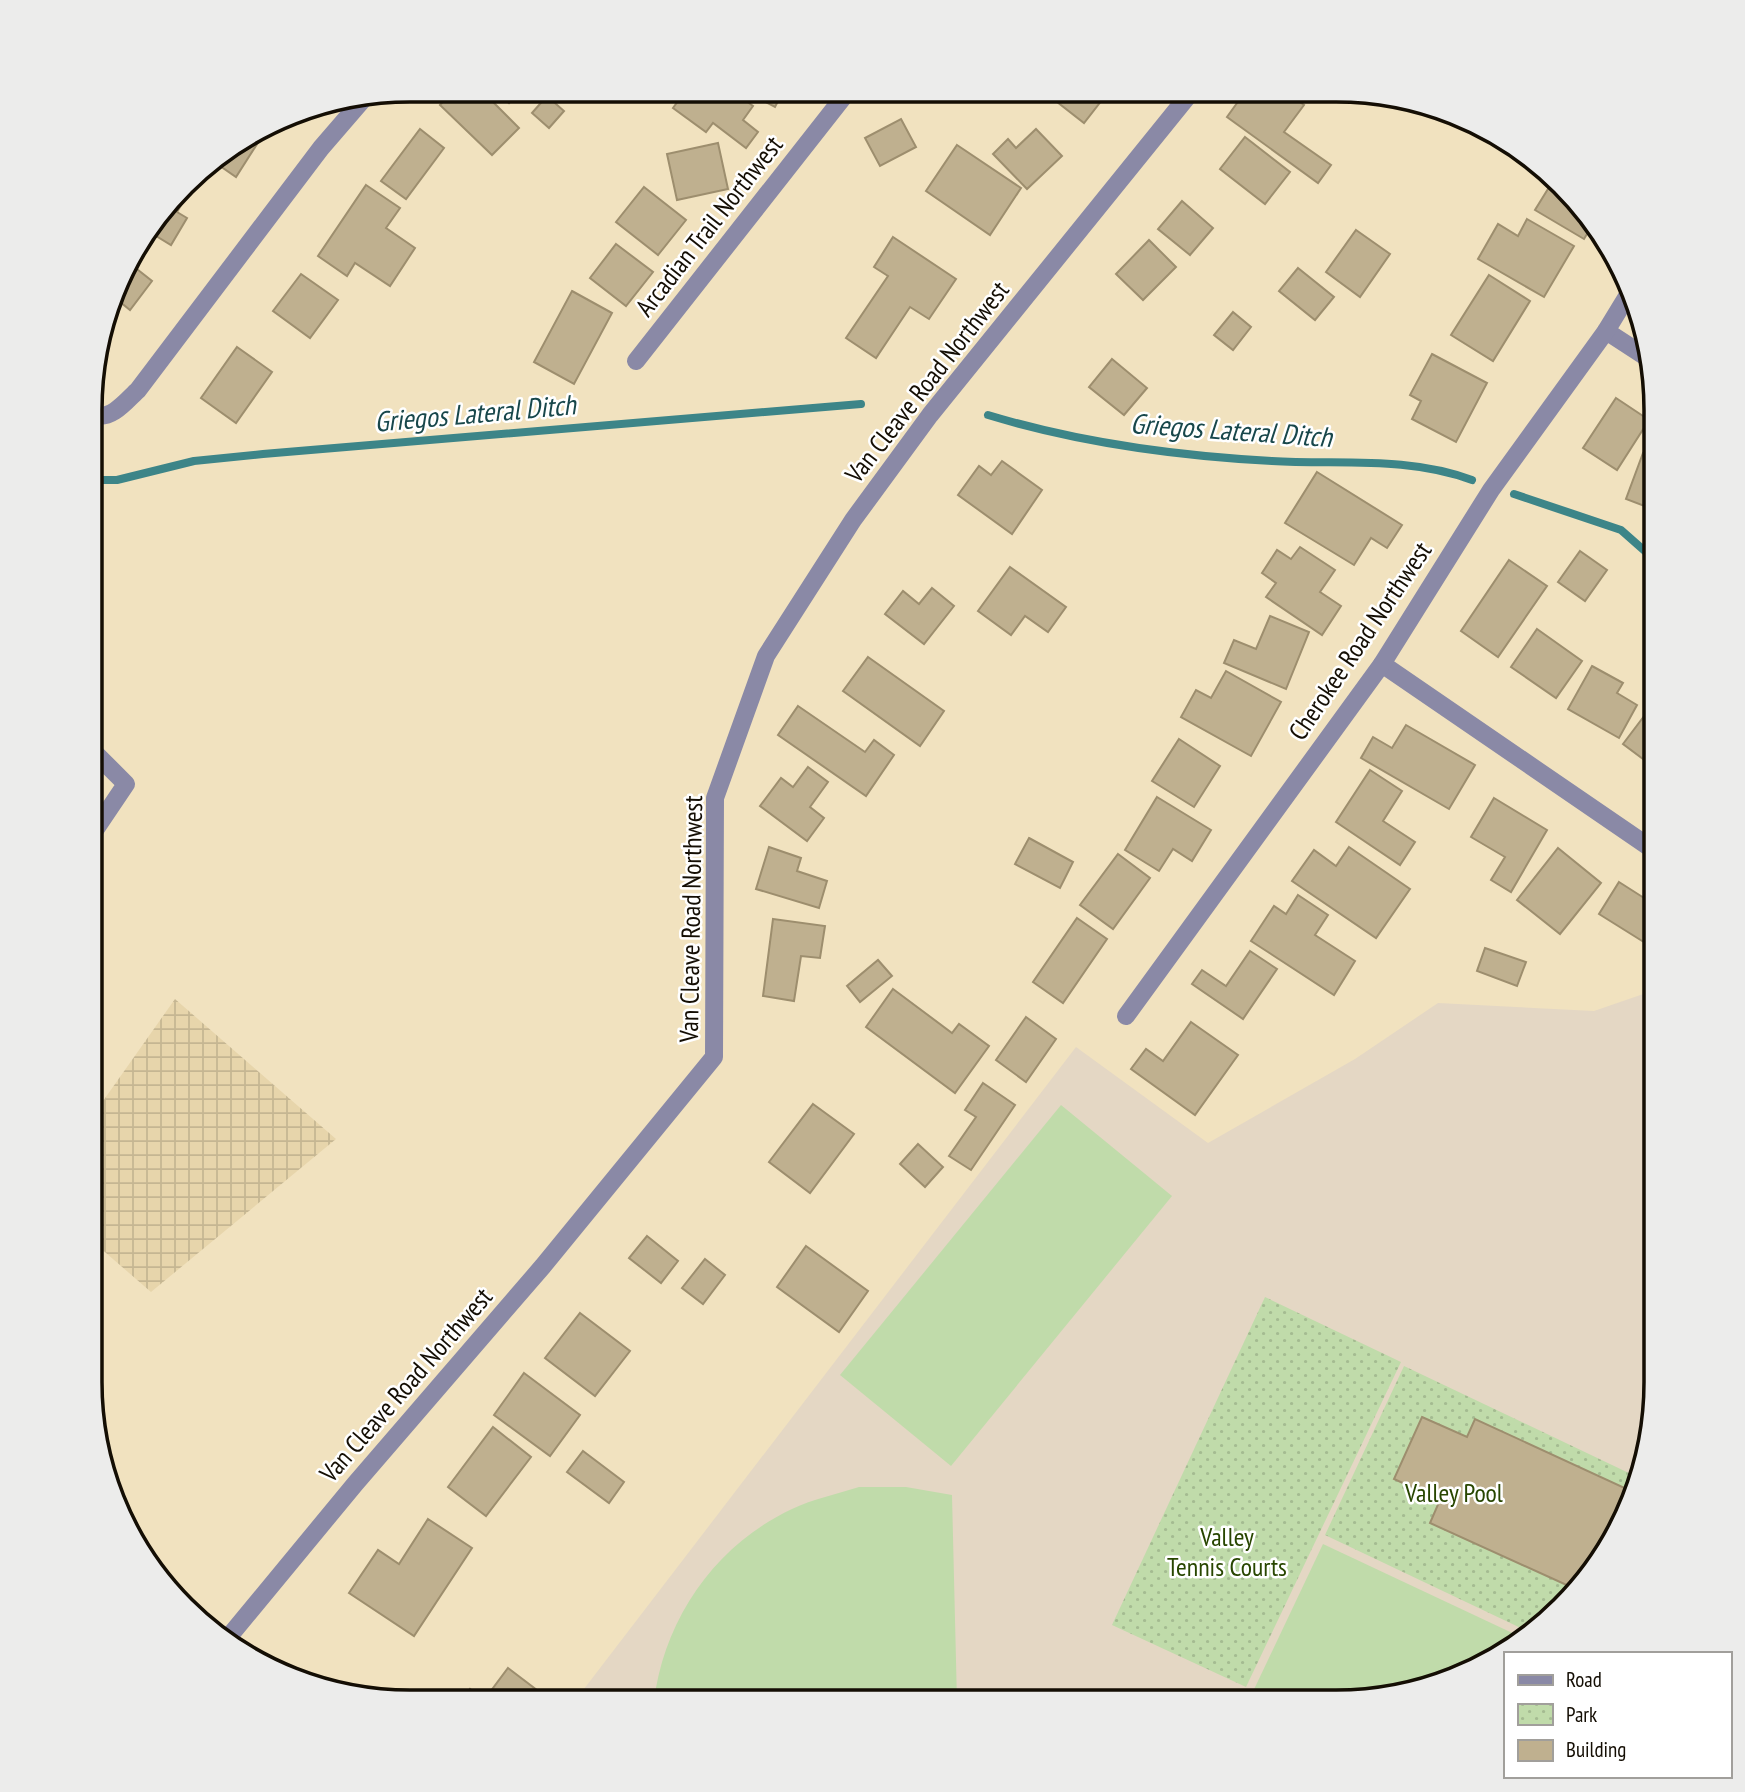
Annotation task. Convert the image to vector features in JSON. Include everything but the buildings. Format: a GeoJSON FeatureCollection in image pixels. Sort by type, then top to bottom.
{"type":"FeatureCollection","features":[{"type":"Feature","properties":{"kind":"street","name":"Arcadian Trail Northwest"},"geometry":{"type":"LineString","coordinates":[[636,360],[840,102]]}},
{"type":"Feature","properties":{"kind":"street","name":"Van Cleave Road Northwest"},"geometry":{"type":"LineString","coordinates":[[231,1634],[355,1484],[543,1266],[714,1057],[715,798],[766,656],[853,520],[930,415],[1183,102]]}},
{"type":"Feature","properties":{"kind":"street"},"geometry":{"type":"LineString","coordinates":[[102,417],[120,408],[138,390],[321,148],[357,106]]}},
{"type":"Feature","properties":{"kind":"street","name":"Cherokee Road Northwest"},"geometry":{"type":"LineString","coordinates":[[1126,1016],[1382,664],[1491,490],[1606,331],[1624,302]]}},
{"type":"Feature","properties":{"kind":"street"},"geometry":{"type":"LineString","coordinates":[[1606,331],[1638,352]]}},
{"type":"Feature","properties":{"kind":"street"},"geometry":{"type":"LineString","coordinates":[[1382,664],[1644,843]]}},
{"type":"Feature","properties":{"kind":"street"},"geometry":{"type":"LineString","coordinates":[[102,760],[126,784],[102,820]]}},
{"type":"Feature","properties":{"kind":"shaded area"},"geometry":{"type":"Polygon","coordinates":[[[1644,994],[1644,1382],[1641,1422],[1633,1462],[1620,1500],[1592,1553],[1553,1600],[1506,1639],[1472,1659],[1434,1674],[1395,1685],[1355,1690],[583,1690],[1076,1047],[1208,1143],[1355,1059],[1438,1003],[1594,1011],[1644,994]]]}},
{"type":"Feature","properties":{"kind":"shaded area"},"geometry":{"type":"Polygon","coordinates":[[[175,999],[336,1139],[151,1292],[102,1250],[102,1102],[175,999]]]}},
{"type":"Feature","properties":{"kind":"green space"},"geometry":{"type":"Polygon","coordinates":[[[1061,1105],[1172,1196],[951,1466],[840,1375],[1061,1105]]]}},
{"type":"Feature","properties":{"kind":"green space","name":"Valley Tennis Courts"},"geometry":{"type":"Polygon","coordinates":[[[1265,1297],[1401,1362],[1246,1687],[1112,1625],[1265,1297]]]}},
{"type":"Feature","properties":{"kind":"green space","name":"Valley Pool"},"geometry":{"type":"Polygon","coordinates":[[[1404,1366],[1629,1473],[1612,1519],[1592,1553],[1553,1600],[1521,1628],[1325,1535],[1404,1366]]]}},
{"type":"Feature","properties":{"kind":"green space"},"geometry":{"type":"Polygon","coordinates":[[[859,1487],[906,1487],[952,1495],[957,1690],[656,1690],[669,1642],[682,1614],[717,1564],[764,1524],[817,1499],[859,1487]]]}},
{"type":"Feature","properties":{"kind":"green space"},"geometry":{"type":"Polygon","coordinates":[[[1323,1544],[1514,1634],[1472,1659],[1395,1685],[1355,1690],[1254,1690],[1323,1544]]]}},
{"type":"Feature","properties":{"kind":"waterway","name":"Griegos Lateral Ditch"},"geometry":{"type":"LineString","coordinates":[[102,480],[117,480],[194,461],[263,454],[861,404]]}},
{"type":"Feature","properties":{"kind":"waterway","name":"Griegos Lateral Ditch"},"geometry":{"type":"LineString","coordinates":[[988,415],[1092,440],[1201,456],[1272,461],[1398,464],[1447,472],[1472,480]]}},
{"type":"Feature","properties":{"kind":"waterway","name":"Griegos Lateral Ditch"},"geometry":{"type":"LineString","coordinates":[[1514,494],[1621,530],[1644,550]]}}]}
